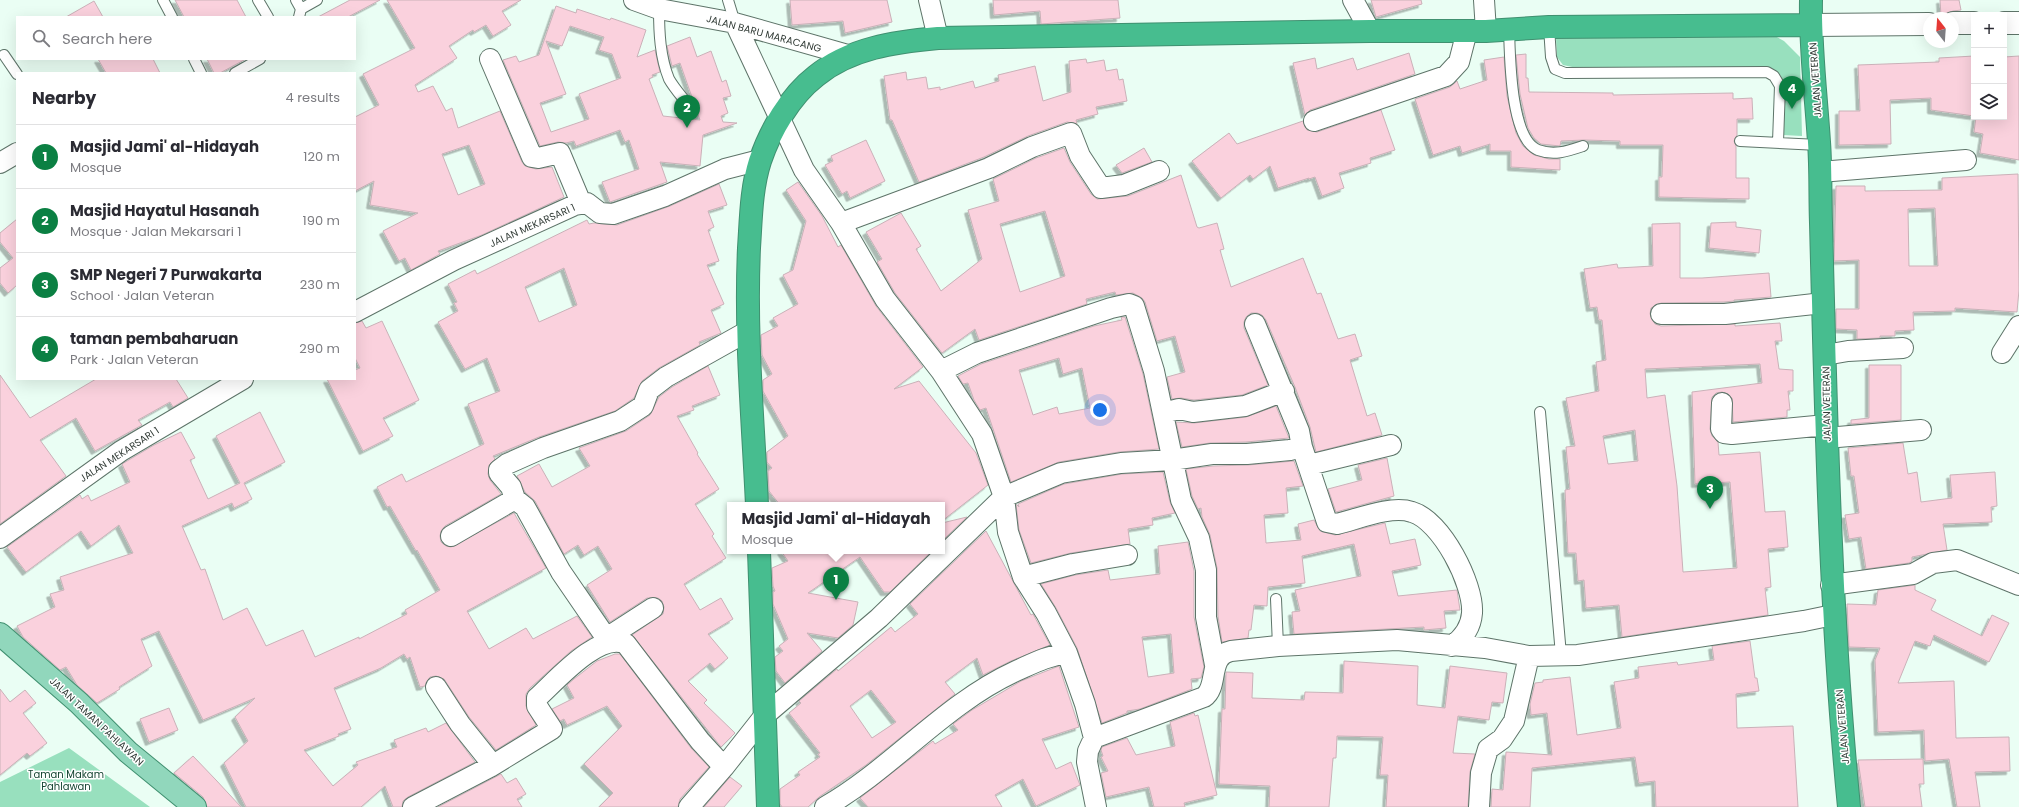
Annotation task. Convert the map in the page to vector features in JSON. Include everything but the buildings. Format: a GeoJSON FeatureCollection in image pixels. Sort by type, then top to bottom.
{"type":"FeatureCollection","features":[{"type":"Feature","properties":{"kind":"highway","name":"JALAN VETERAN"},"geometry":{"type":"LineString","coordinates":[[1811,0],[1811,25],[1820,172],[1826,431],[1833,615],[1849,807]]}},
{"type":"Feature","properties":{"kind":"highway"},"geometry":{"type":"LineString","coordinates":[[758,502],[748,331],[750,232],[754,187],[760,160],[780,118],[798,94],[816,76],[848,55],[881,46],[938,38],[1370,31],[1477,31],[1549,27],[1811,25]]}},
{"type":"Feature","properties":{"kind":"highway"},"geometry":{"type":"LineString","coordinates":[[759,554],[768,807]]}},
{"type":"Feature","properties":{"kind":"main road"},"geometry":{"type":"LineString","coordinates":[[1959,24],[1971,23]]}},
{"type":"Feature","properties":{"kind":"main road"},"geometry":{"type":"LineString","coordinates":[[2007,23],[2019,23]]}},
{"type":"Feature","properties":{"kind":"main road"},"geometry":{"type":"LineString","coordinates":[[1811,25],[1923,24]]}},
{"type":"Feature","properties":{"kind":"main road","name":"JALAN TAMAN PAHLAWAN"},"geometry":{"type":"LineString","coordinates":[[0,635],[79,703],[128,752],[195,807]]}},
{"type":"Feature","properties":{"kind":"street","name":"JALAN BARU MARACANG"},"geometry":{"type":"LineString","coordinates":[[634,0],[657,4],[735,23],[848,55]]}},
{"type":"Feature","properties":{"kind":"street"},"geometry":{"type":"LineString","coordinates":[[929,0],[938,38]]}},
{"type":"Feature","properties":{"kind":"street"},"geometry":{"type":"LineString","coordinates":[[1353,0],[1370,31]]}},
{"type":"Feature","properties":{"kind":"street"},"geometry":{"type":"LineString","coordinates":[[1314,121],[1446,76],[1459,62],[1477,31],[1484,0]]}},
{"type":"Feature","properties":{"kind":"street"},"geometry":{"type":"LineString","coordinates":[[735,23],[804,170],[841,223],[885,299],[942,371],[982,434],[1004,497],[1008,532],[1023,577],[1046,613],[1067,653],[1085,704],[1094,738],[1088,751],[1087,762],[1096,807]]}},
{"type":"Feature","properties":{"kind":"street"},"geometry":{"type":"LineString","coordinates":[[490,59],[532,157],[538,158],[560,153],[581,203]]}},
{"type":"Feature","properties":{"kind":"street"},"geometry":{"type":"LineString","coordinates":[[841,223],[989,168],[1032,147],[1071,133],[1080,156],[1101,188],[1124,185],[1159,171]]}},
{"type":"Feature","properties":{"kind":"street"},"geometry":{"type":"LineString","coordinates":[[0,163],[16,154]]}},
{"type":"Feature","properties":{"kind":"street","name":"JALAN MEKARSARI 1"},"geometry":{"type":"LineString","coordinates":[[356,311],[454,260],[581,203],[588,203],[605,214],[613,214],[665,196],[725,169],[760,160]]}},
{"type":"Feature","properties":{"kind":"street"},"geometry":{"type":"LineString","coordinates":[[1820,172],[1966,160]]}},
{"type":"Feature","properties":{"kind":"street"},"geometry":{"type":"LineString","coordinates":[[1661,314],[1725,314],[1823,303]]}},
{"type":"Feature","properties":{"kind":"street"},"geometry":{"type":"LineString","coordinates":[[942,371],[997,346],[1086,318],[1111,308],[1132,304],[1134,306],[1145,336],[1181,500],[1199,538],[1206,570],[1206,617],[1215,665],[1209,693],[1204,697],[1094,738]]}},
{"type":"Feature","properties":{"kind":"street"},"geometry":{"type":"LineString","coordinates":[[1255,324],[1284,391],[1299,431],[1302,447],[1327,522],[1337,524],[1399,509],[1413,512],[1423,517],[1444,538],[1465,583],[1472,608],[1470,622],[1463,638],[1452,646]]}},
{"type":"Feature","properties":{"kind":"street"},"geometry":{"type":"LineString","coordinates":[[2002,352],[2019,326]]}},
{"type":"Feature","properties":{"kind":"street"},"geometry":{"type":"LineString","coordinates":[[607,641],[561,572],[525,507],[516,499],[511,487],[499,473],[502,468],[543,448],[620,421],[643,406],[649,390],[666,377],[748,331]]}},
{"type":"Feature","properties":{"kind":"street"},"geometry":{"type":"LineString","coordinates":[[1825,355],[1848,351],[1903,348]]}},
{"type":"Feature","properties":{"kind":"street","name":"JALAN MEKARSARI 1"},"geometry":{"type":"LineString","coordinates":[[0,538],[120,451],[241,380]]}},
{"type":"Feature","properties":{"kind":"street"},"geometry":{"type":"LineString","coordinates":[[1163,413],[1179,409],[1194,412],[1245,406],[1284,391]]}},
{"type":"Feature","properties":{"kind":"street"},"geometry":{"type":"LineString","coordinates":[[1722,403],[1721,429],[1724,432],[1732,434],[1921,430]]}},
{"type":"Feature","properties":{"kind":"street"},"geometry":{"type":"LineString","coordinates":[[1309,465],[1391,445]]}},
{"type":"Feature","properties":{"kind":"street"},"geometry":{"type":"LineString","coordinates":[[945,554],[1004,497],[1061,473],[1121,462],[1172,460],[1212,454],[1248,454],[1290,450],[1302,447]]}},
{"type":"Feature","properties":{"kind":"street"},"geometry":{"type":"LineString","coordinates":[[451,536],[516,499]]}},
{"type":"Feature","properties":{"kind":"street"},"geometry":{"type":"LineString","coordinates":[[689,807],[724,767],[765,715],[878,618],[945,554]]}},
{"type":"Feature","properties":{"kind":"street"},"geometry":{"type":"LineString","coordinates":[[1023,577],[1073,564],[1127,555]]}},
{"type":"Feature","properties":{"kind":"street"},"geometry":{"type":"LineString","coordinates":[[1832,585],[1913,574],[1933,563],[1957,560],[2019,585]]}},
{"type":"Feature","properties":{"kind":"street"},"geometry":{"type":"LineString","coordinates":[[413,807],[490,767],[550,732],[552,729],[537,706],[537,698],[588,652],[607,641],[653,608]]}},
{"type":"Feature","properties":{"kind":"street"},"geometry":{"type":"LineString","coordinates":[[1215,665],[1226,652],[1278,646],[1397,640],[1485,648],[1529,656],[1578,655],[1804,621],[1833,615]]}},
{"type":"Feature","properties":{"kind":"street"},"geometry":{"type":"LineString","coordinates":[[607,641],[619,641],[626,644],[700,741],[724,767]]}},
{"type":"Feature","properties":{"kind":"street"},"geometry":{"type":"LineString","coordinates":[[825,807],[877,770],[973,694],[1005,676],[1047,656],[1067,653]]}},
{"type":"Feature","properties":{"kind":"street"},"geometry":{"type":"LineString","coordinates":[[1479,807],[1481,773],[1488,749],[1502,739],[1514,721],[1529,656]]}},
{"type":"Feature","properties":{"kind":"street"},"geometry":{"type":"LineString","coordinates":[[436,687],[460,724],[488,759],[490,767]]}},
{"type":"Feature","properties":{"kind":"lane"},"geometry":{"type":"LineString","coordinates":[[163,0],[171,16]]}},
{"type":"Feature","properties":{"kind":"lane"},"geometry":{"type":"LineString","coordinates":[[258,0],[267,16]]}},
{"type":"Feature","properties":{"kind":"lane"},"geometry":{"type":"LineString","coordinates":[[298,9],[317,0]]}},
{"type":"Feature","properties":{"kind":"lane"},"geometry":{"type":"LineString","coordinates":[[728,0],[735,23]]}},
{"type":"Feature","properties":{"kind":"lane"},"geometry":{"type":"LineString","coordinates":[[657,4],[660,40],[665,66],[670,80],[689,106]]}},
{"type":"Feature","properties":{"kind":"lane"},"geometry":{"type":"LineString","coordinates":[[1549,27],[1551,57],[1555,69],[1565,73],[1767,72],[1774,76],[1780,86],[1778,142]]}},
{"type":"Feature","properties":{"kind":"lane"},"geometry":{"type":"LineString","coordinates":[[1509,29],[1515,105],[1525,138],[1538,150],[1560,154],[1583,146]]}},
{"type":"Feature","properties":{"kind":"lane"},"geometry":{"type":"LineString","coordinates":[[4,55],[16,73]]}},
{"type":"Feature","properties":{"kind":"lane"},"geometry":{"type":"LineString","coordinates":[[194,60],[200,72]]}},
{"type":"Feature","properties":{"kind":"lane"},"geometry":{"type":"LineString","coordinates":[[237,72],[258,60]]}},
{"type":"Feature","properties":{"kind":"lane"},"geometry":{"type":"LineString","coordinates":[[1740,141],[1819,145]]}},
{"type":"Feature","properties":{"kind":"lane"},"geometry":{"type":"LineString","coordinates":[[1540,412],[1561,655]]}},
{"type":"Feature","properties":{"kind":"lane"},"geometry":{"type":"LineString","coordinates":[[1276,599],[1278,646]]}},
{"type":"Feature","properties":{"kind":"green space"},"geometry":{"type":"Polygon","coordinates":[[[1775,36],[1784,41],[1800,57],[1802,136],[1783,135],[1784,84],[1780,75],[1771,68],[1577,68],[1563,65],[1557,57],[1556,38],[1775,36]]]}},
{"type":"Feature","properties":{"kind":"green space","name":"Taman Makam Pahlawan"},"geometry":{"type":"Polygon","coordinates":[[[69,748],[150,807],[0,807],[0,782],[69,748]]]}},
{"type":"Feature","properties":{"kind":"place","name":"taman pembaharuan"},"geometry":{"type":"Point","coordinates":[1792,109]}},
{"type":"Feature","properties":{"kind":"place","name":"Masjid Hayatul Hasanah"},"geometry":{"type":"Point","coordinates":[687,128]}},
{"type":"Feature","properties":{"kind":"place","name":"SMP Negeri 7 Purwakarta"},"geometry":{"type":"Point","coordinates":[1710,509]}},
{"type":"Feature","properties":{"kind":"place","name":"Masjid Jami' al-Hidayah"},"geometry":{"type":"Point","coordinates":[836,600]}}]}
